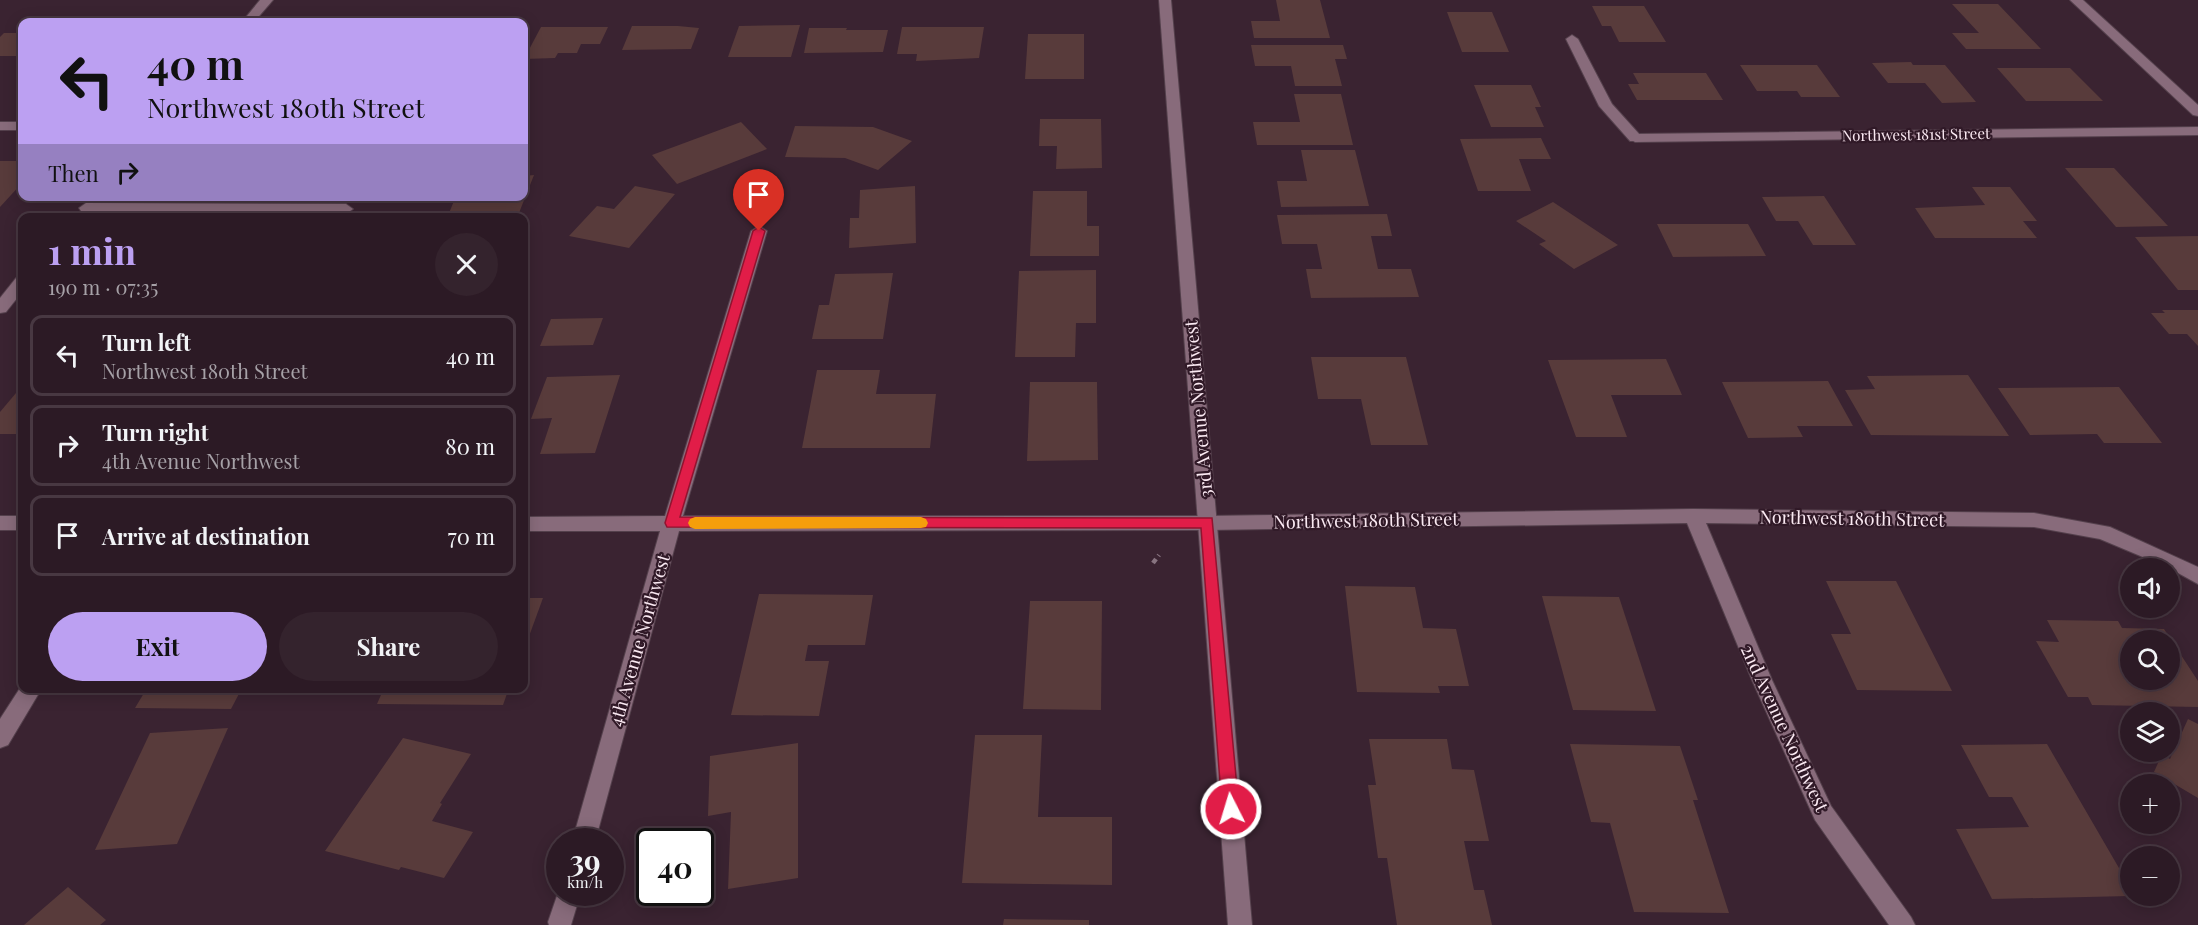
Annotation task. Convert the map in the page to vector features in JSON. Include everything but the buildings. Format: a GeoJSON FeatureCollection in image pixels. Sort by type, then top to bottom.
{"type":"FeatureCollection","features":[{"type":"Feature","properties":{"kind":"street"},"geometry":{"type":"LineString","coordinates":[[251,18],[267,0]]}},
{"type":"Feature","properties":{"kind":"street","name":"3rd Avenue Northwest"},"geometry":{"type":"LineString","coordinates":[[1165,0],[1240,925]]}},
{"type":"Feature","properties":{"kind":"street"},"geometry":{"type":"LineString","coordinates":[[2076,0],[2198,112]]}},
{"type":"Feature","properties":{"kind":"street","name":"Northwest 181st Street"},"geometry":{"type":"LineString","coordinates":[[1572,39],[1606,106],[1635,138],[2198,131]]}},
{"type":"Feature","properties":{"kind":"street"},"geometry":{"type":"LineString","coordinates":[[0,126],[18,126]]}},
{"type":"Feature","properties":{"kind":"street"},"geometry":{"type":"LineString","coordinates":[[82,213],[92,201]]}},
{"type":"Feature","properties":{"kind":"street"},"geometry":{"type":"LineString","coordinates":[[82,213],[346,209]]}},
{"type":"Feature","properties":{"kind":"street","name":"4th Avenue Northwest"},"geometry":{"type":"LineString","coordinates":[[587,828],[672,523],[759,231]]}},
{"type":"Feature","properties":{"kind":"street"},"geometry":{"type":"LineString","coordinates":[[0,308],[18,287]]}},
{"type":"Feature","properties":{"kind":"street","name":"Northwest 180th Street"},"geometry":{"type":"LineString","coordinates":[[528,524],[1207,522],[1693,516],[2034,520],[2103,532],[2173,562],[2198,576]]}},
{"type":"Feature","properties":{"kind":"street","name":"2nd Avenue Northwest"},"geometry":{"type":"LineString","coordinates":[[1693,516],[1762,680],[1823,813],[1903,925]]}},
{"type":"Feature","properties":{"kind":"street"},"geometry":{"type":"LineString","coordinates":[[0,523],[18,523]]}},
{"type":"Feature","properties":{"kind":"street"},"geometry":{"type":"LineString","coordinates":[[0,738],[29,693]]}},
{"type":"Feature","properties":{"kind":"street"},"geometry":{"type":"LineString","coordinates":[[560,922],[565,906]]}},
{"type":"Feature","properties":{"kind":"path"},"geometry":{"type":"LineString","coordinates":[[1153,563],[1159,555]]}},
{"type":"Feature","properties":{"kind":"slow traffic"},"geometry":{"type":"LineString","coordinates":[[695,523],[921,523]]}},
{"type":"Feature","properties":{"kind":"route"},"geometry":{"type":"LineString","coordinates":[[759,231],[672,523],[1207,522],[1231,809]]}}]}
